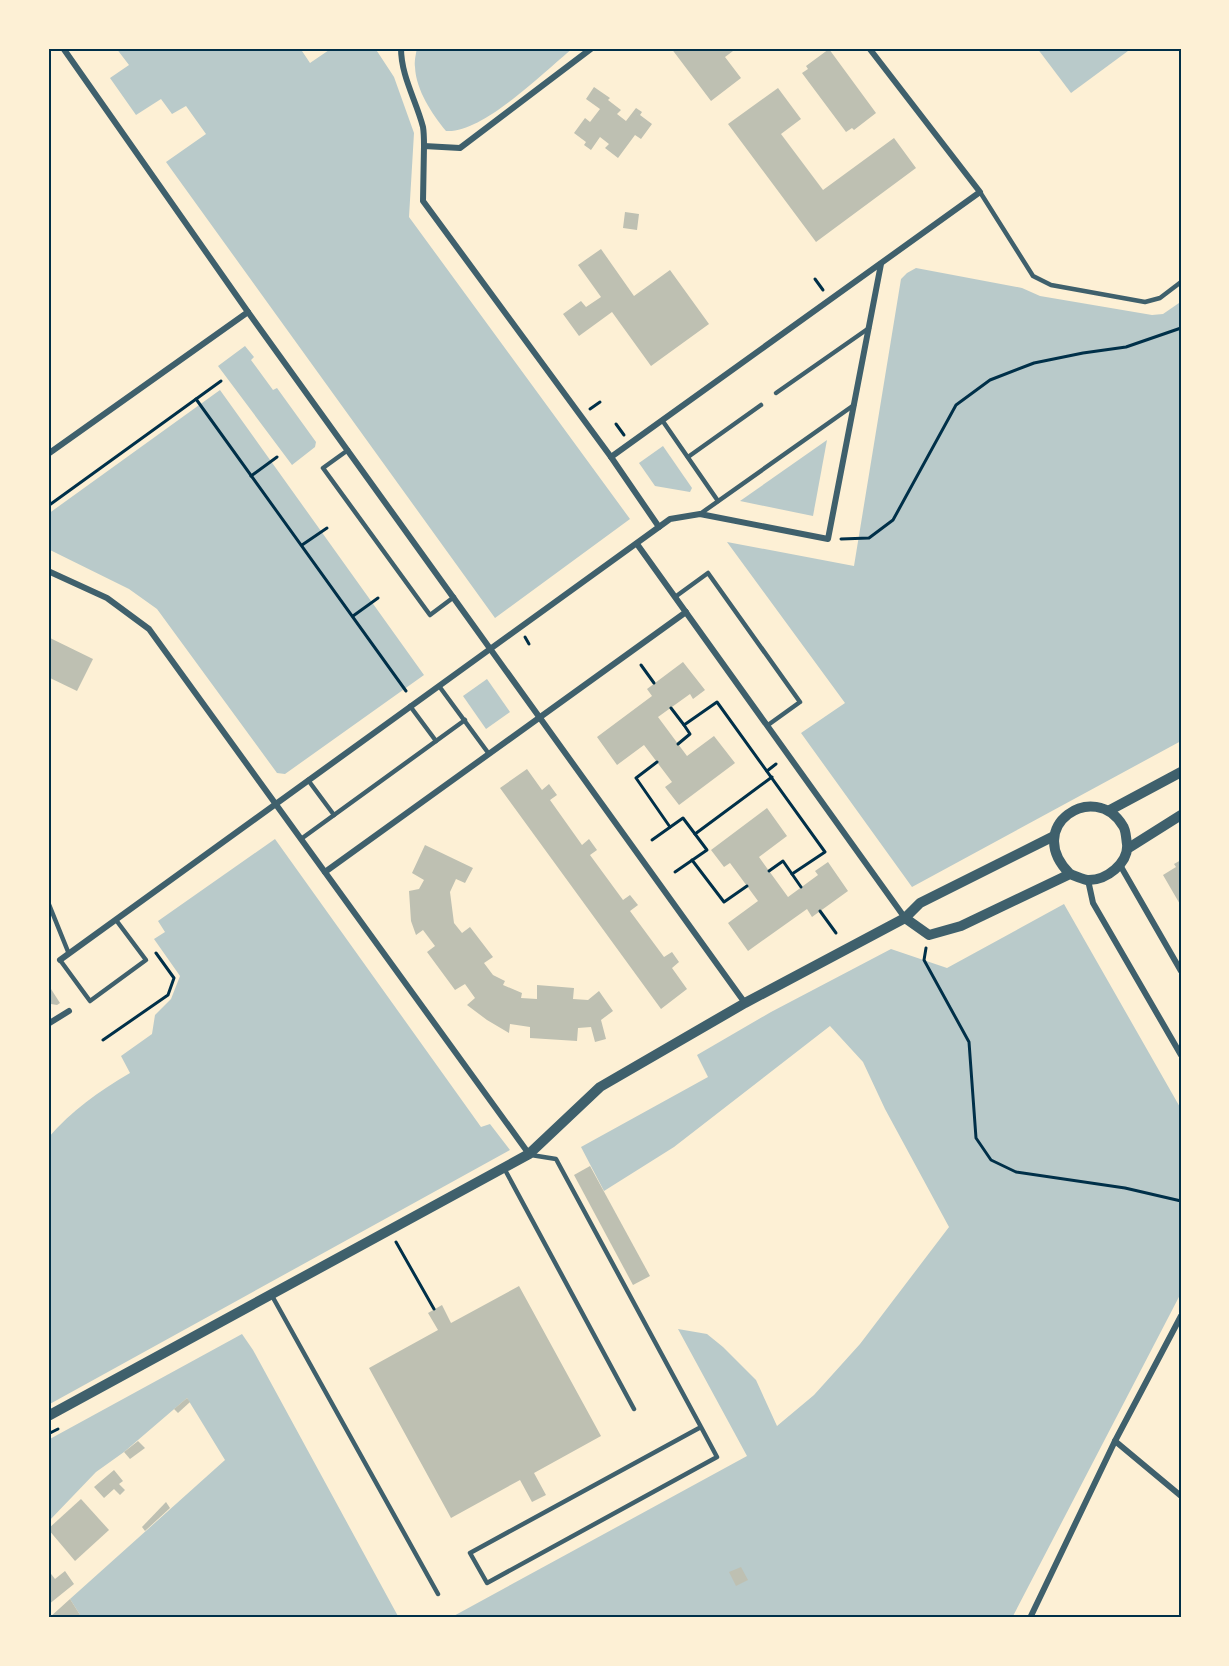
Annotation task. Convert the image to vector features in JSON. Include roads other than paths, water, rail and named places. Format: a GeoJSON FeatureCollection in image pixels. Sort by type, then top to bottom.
{"type":"FeatureCollection","features":[{"type":"Feature","properties":{"kind":"street"},"geometry":{"type":"LineString","coordinates":[[63,48],[248,312],[745,1003]]}},
{"type":"Feature","properties":{"kind":"street"},"geometry":{"type":"LineString","coordinates":[[401,48],[401,61],[423,127],[423,201],[659,527]]}},
{"type":"Feature","properties":{"kind":"street"},"geometry":{"type":"LineString","coordinates":[[424,146],[459,148],[592,48]]}},
{"type":"Feature","properties":{"kind":"street"},"geometry":{"type":"LineString","coordinates":[[610,457],[980,192],[869,48]]}},
{"type":"Feature","properties":{"kind":"street"},"geometry":{"type":"LineString","coordinates":[[60,960],[670,519],[700,514],[828,539],[881,264]]}},
{"type":"Feature","properties":{"kind":"street"},"geometry":{"type":"LineString","coordinates":[[48,454],[248,312]]}},
{"type":"Feature","properties":{"kind":"street"},"geometry":{"type":"LineString","coordinates":[[637,544],[906,918],[929,935],[961,926],[1070,874]]}},
{"type":"Feature","properties":{"kind":"street"},"geometry":{"type":"LineString","coordinates":[[48,571],[107,598],[149,629],[529,1154]]}},
{"type":"Feature","properties":{"kind":"street"},"geometry":{"type":"LineString","coordinates":[[325,872],[686,612]]}},
{"type":"Feature","properties":{"kind":"street"},"geometry":{"type":"LineString","coordinates":[[1110,810],[1181,772]]}},
{"type":"Feature","properties":{"kind":"street"},"geometry":{"type":"LineString","coordinates":[[1086,805],[1110,810],[1124,827],[1127,849],[1120,865],[1106,877],[1088,880],[1070,874],[1060,864],[1054,850],[1054,836],[1065,815],[1086,805]]}},
{"type":"Feature","properties":{"kind":"street"},"geometry":{"type":"LineString","coordinates":[[1127,849],[1181,815]]}},
{"type":"Feature","properties":{"kind":"street"},"geometry":{"type":"LineString","coordinates":[[48,1416],[529,1154],[600,1086],[745,1003],[906,918],[920,903],[1054,836]]}},
{"type":"Feature","properties":{"kind":"street"},"geometry":{"type":"LineString","coordinates":[[1120,865],[1181,971]]}},
{"type":"Feature","properties":{"kind":"street"},"geometry":{"type":"LineString","coordinates":[[1088,880],[1093,903],[1181,1055]]}},
{"type":"Feature","properties":{"kind":"street"},"geometry":{"type":"LineString","coordinates":[[48,1024],[69,1011]]}},
{"type":"Feature","properties":{"kind":"street"},"geometry":{"type":"LineString","coordinates":[[1030,1618],[1115,1441],[1181,1316]]}},
{"type":"Feature","properties":{"kind":"street"},"geometry":{"type":"LineString","coordinates":[[1115,1441],[1181,1496]]}},
{"type":"Feature","properties":{"kind":"lane"},"geometry":{"type":"LineString","coordinates":[[980,192],[1033,276],[1051,285],[1145,302],[1160,298],[1181,282]]}},
{"type":"Feature","properties":{"kind":"lane"},"geometry":{"type":"LineString","coordinates":[[776,393],[869,328]]}},
{"type":"Feature","properties":{"kind":"lane"},"geometry":{"type":"LineString","coordinates":[[688,457],[761,405]]}},
{"type":"Feature","properties":{"kind":"lane"},"geometry":{"type":"LineString","coordinates":[[700,514],[854,405]]}},
{"type":"Feature","properties":{"kind":"lane"},"geometry":{"type":"LineString","coordinates":[[662,420],[718,501]]}},
{"type":"Feature","properties":{"kind":"lane"},"geometry":{"type":"LineString","coordinates":[[348,450],[323,468],[430,615],[454,597]]}},
{"type":"Feature","properties":{"kind":"lane"},"geometry":{"type":"LineString","coordinates":[[675,597],[708,573],[800,702],[768,725]]}},
{"type":"Feature","properties":{"kind":"lane"},"geometry":{"type":"LineString","coordinates":[[439,686],[489,754]]}},
{"type":"Feature","properties":{"kind":"lane"},"geometry":{"type":"LineString","coordinates":[[410,706],[436,741]]}},
{"type":"Feature","properties":{"kind":"lane"},"geometry":{"type":"LineString","coordinates":[[301,839],[465,720]]}},
{"type":"Feature","properties":{"kind":"lane"},"geometry":{"type":"LineString","coordinates":[[308,780],[334,815]]}},
{"type":"Feature","properties":{"kind":"lane"},"geometry":{"type":"LineString","coordinates":[[48,902],[69,954]]}},
{"type":"Feature","properties":{"kind":"lane"},"geometry":{"type":"LineString","coordinates":[[60,960],[90,1001],[146,960],[116,920]]}},
{"type":"Feature","properties":{"kind":"lane"},"geometry":{"type":"LineString","coordinates":[[529,1154],[556,1159],[701,1427],[717,1457],[487,1582],[470,1553],[701,1427]]}},
{"type":"Feature","properties":{"kind":"lane"},"geometry":{"type":"LineString","coordinates":[[504,1168],[634,1409]]}},
{"type":"Feature","properties":{"kind":"lane"},"geometry":{"type":"LineString","coordinates":[[271,1294],[438,1594]]}}]}
